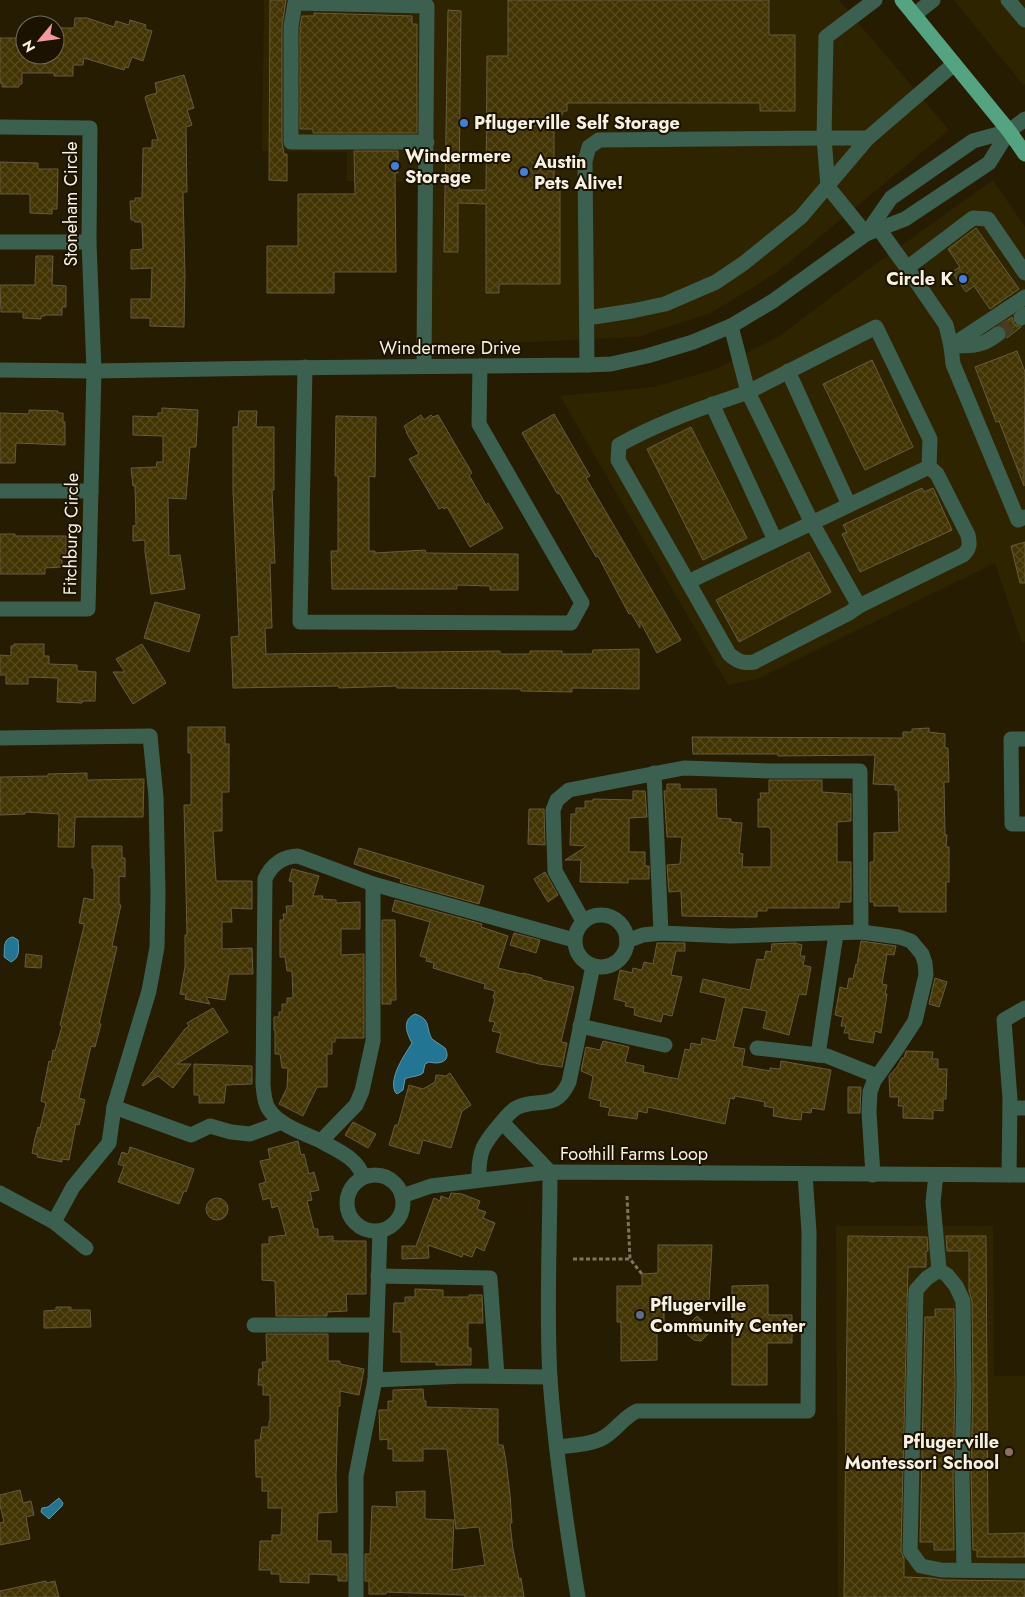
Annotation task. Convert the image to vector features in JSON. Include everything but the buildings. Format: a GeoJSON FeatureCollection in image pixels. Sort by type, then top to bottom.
{"type":"FeatureCollection","features":[{"type":"Feature","properties":{"kind":"main road"},"geometry":{"type":"LineString","coordinates":[[902,0],[1009,131],[1025,154]]}},
{"type":"Feature","properties":{"kind":"street"},"geometry":{"type":"LineString","coordinates":[[875,0],[826,37],[824,138],[828,187],[907,268],[946,325],[953,364],[1018,520],[1025,517]]}},
{"type":"Feature","properties":{"kind":"street"},"geometry":{"type":"LineString","coordinates":[[914,15],[933,0]]}},
{"type":"Feature","properties":{"kind":"street"},"geometry":{"type":"LineString","coordinates":[[1008,0],[1025,20]]}},
{"type":"Feature","properties":{"kind":"street"},"geometry":{"type":"LineString","coordinates":[[424,366],[427,142],[427,6],[295,3],[291,26],[291,142],[427,142]]}},
{"type":"Feature","properties":{"kind":"street"},"geometry":{"type":"LineString","coordinates":[[587,318],[665,304],[716,282],[744,263],[801,217],[868,138],[954,64]]}},
{"type":"Feature","properties":{"kind":"street","name":"Windermere Drive"},"geometry":{"type":"LineString","coordinates":[[0,370],[94,371],[305,367],[587,366],[611,364],[647,356],[693,342],[731,326],[773,301],[872,232],[905,219],[989,163],[1009,131],[1025,119]]}},
{"type":"Feature","properties":{"kind":"street","name":"Stoneham Circle"},"geometry":{"type":"LineString","coordinates":[[0,127],[90,128],[89,242],[94,371]]}},
{"type":"Feature","properties":{"kind":"street","name":"Windermere Drive"},"geometry":{"type":"LineString","coordinates":[[872,232],[891,198],[974,140],[1009,131]]}},
{"type":"Feature","properties":{"kind":"street"},"geometry":{"type":"LineString","coordinates":[[587,366],[585,161],[589,147],[599,140],[868,138]]}},
{"type":"Feature","properties":{"kind":"street"},"geometry":{"type":"LineString","coordinates":[[907,268],[973,218],[980,218],[988,219],[1025,273]]}},
{"type":"Feature","properties":{"kind":"street"},"geometry":{"type":"LineString","coordinates":[[0,242],[89,242]]}},
{"type":"Feature","properties":{"kind":"street"},"geometry":{"type":"LineString","coordinates":[[951,346],[1025,296]]}},
{"type":"Feature","properties":{"kind":"street"},"geometry":{"type":"LineString","coordinates":[[731,326],[748,392],[812,522],[859,606]]}},
{"type":"Feature","properties":{"kind":"street"},"geometry":{"type":"LineString","coordinates":[[876,327],[930,439],[929,467],[937,474],[968,535],[970,542],[968,550],[963,555],[859,606],[754,662],[745,664],[729,654],[618,460],[619,445],[636,435],[712,404],[748,392],[876,327]]}},
{"type":"Feature","properties":{"kind":"street"},"geometry":{"type":"LineString","coordinates":[[951,346],[980,345],[987,343],[998,334]]}},
{"type":"Feature","properties":{"kind":"street"},"geometry":{"type":"LineString","coordinates":[[305,367],[300,622],[354,624],[571,623],[582,603],[479,424],[480,366]]}},
{"type":"Feature","properties":{"kind":"street","name":"Fitchburg Circle"},"geometry":{"type":"LineString","coordinates":[[0,609],[88,609],[94,371]]}},
{"type":"Feature","properties":{"kind":"street"},"geometry":{"type":"LineString","coordinates":[[788,372],[849,505]]}},
{"type":"Feature","properties":{"kind":"street"},"geometry":{"type":"LineString","coordinates":[[712,404],[774,540]]}},
{"type":"Feature","properties":{"kind":"street"},"geometry":{"type":"LineString","coordinates":[[688,582],[929,467]]}},
{"type":"Feature","properties":{"kind":"street"},"geometry":{"type":"LineString","coordinates":[[0,491],[91,491]]}},
{"type":"Feature","properties":{"kind":"street"},"geometry":{"type":"LineString","coordinates":[[0,738],[150,736],[156,797],[158,893],[157,947],[150,991],[114,1106],[109,1144],[73,1187],[54,1222]]}},
{"type":"Feature","properties":{"kind":"street"},"geometry":{"type":"LineString","coordinates":[[1025,739],[1011,739],[1012,824],[1025,824]]}},
{"type":"Feature","properties":{"kind":"street"},"geometry":{"type":"LineString","coordinates":[[583,921],[556,871],[553,810],[557,800],[569,790],[684,768],[771,771],[860,771],[861,932]]}},
{"type":"Feature","properties":{"kind":"street"},"geometry":{"type":"LineString","coordinates":[[654,773],[661,932]]}},
{"type":"Feature","properties":{"kind":"street"},"geometry":{"type":"LineString","coordinates":[[363,1177],[361,1168],[355,1161],[321,1141],[282,1122],[267,1107],[263,1085],[265,879],[269,869],[288,856],[298,856],[373,884],[574,940]]}},
{"type":"Feature","properties":{"kind":"street"},"geometry":{"type":"LineString","coordinates":[[321,1141],[356,1105],[362,1091],[373,1041],[373,884]]}},
{"type":"Feature","properties":{"kind":"street"},"geometry":{"type":"LineString","coordinates":[[599,914],[616,919],[622,925],[627,941],[626,949],[616,962],[609,966],[593,966],[580,956],[574,940],[578,926],[590,916],[599,914]]}},
{"type":"Feature","properties":{"kind":"street"},"geometry":{"type":"LineString","coordinates":[[627,941],[643,935],[661,932],[730,936],[861,932],[899,937],[911,941],[922,954],[927,969],[918,1013],[896,1050],[874,1081],[869,1100],[873,1175]]}},
{"type":"Feature","properties":{"kind":"street"},"geometry":{"type":"LineString","coordinates":[[818,1055],[836,934]]}},
{"type":"Feature","properties":{"kind":"street"},"geometry":{"type":"LineString","coordinates":[[479,1180],[480,1152],[502,1122],[515,1109],[548,1102],[558,1098],[564,1092],[568,1082],[593,966]]}},
{"type":"Feature","properties":{"kind":"street"},"geometry":{"type":"LineString","coordinates":[[1009,1175],[1017,1108],[1004,1020],[1025,1008]]}},
{"type":"Feature","properties":{"kind":"street"},"geometry":{"type":"LineString","coordinates":[[580,1026],[665,1045]]}},
{"type":"Feature","properties":{"kind":"street"},"geometry":{"type":"LineString","coordinates":[[757,1048],[827,1056],[877,1076]]}},
{"type":"Feature","properties":{"kind":"street"},"geometry":{"type":"LineString","coordinates":[[114,1106],[191,1135],[210,1126],[232,1132],[250,1134],[282,1122]]}},
{"type":"Feature","properties":{"kind":"street"},"geometry":{"type":"LineString","coordinates":[[502,1122],[550,1172]]}},
{"type":"Feature","properties":{"kind":"street"},"geometry":{"type":"LineString","coordinates":[[402,1196],[431,1186],[550,1172]]}},
{"type":"Feature","properties":{"kind":"street","name":"Foothill Farms Loop"},"geometry":{"type":"LineString","coordinates":[[578,1597],[556,1447],[550,1377],[550,1172],[1025,1175]]}},
{"type":"Feature","properties":{"kind":"street"},"geometry":{"type":"LineString","coordinates":[[371,1174],[387,1177],[399,1189],[402,1196],[403,1206],[401,1214],[396,1222],[388,1228],[380,1231],[371,1231],[362,1228],[349,1216],[347,1198],[350,1189],[355,1182],[363,1177],[371,1174]]}},
{"type":"Feature","properties":{"kind":"street"},"geometry":{"type":"LineString","coordinates":[[556,1447],[582,1444],[602,1438],[626,1417],[637,1411],[808,1411],[809,1232],[805,1174]]}},
{"type":"Feature","properties":{"kind":"street"},"geometry":{"type":"LineString","coordinates":[[936,1175],[933,1202],[939,1270]]}},
{"type":"Feature","properties":{"kind":"street"},"geometry":{"type":"LineString","coordinates":[[0,1192],[54,1222],[86,1248]]}},
{"type":"Feature","properties":{"kind":"street"},"geometry":{"type":"LineString","coordinates":[[356,1597],[356,1476],[375,1380],[380,1231]]}},
{"type":"Feature","properties":{"kind":"street"},"geometry":{"type":"LineString","coordinates":[[939,1270],[927,1278],[916,1290],[910,1551],[921,1566],[942,1570],[1025,1572]]}},
{"type":"Feature","properties":{"kind":"street"},"geometry":{"type":"LineString","coordinates":[[939,1270],[948,1275],[952,1280],[963,1301],[962,1472],[964,1570]]}},
{"type":"Feature","properties":{"kind":"street"},"geometry":{"type":"LineString","coordinates":[[378,1276],[490,1278],[497,1376]]}},
{"type":"Feature","properties":{"kind":"street"},"geometry":{"type":"LineString","coordinates":[[254,1325],[376,1325]]}},
{"type":"Feature","properties":{"kind":"street"},"geometry":{"type":"LineString","coordinates":[[375,1380],[464,1376],[550,1377]]}},
{"type":"Feature","properties":{"kind":"path"},"geometry":{"type":"LineString","coordinates":[[627,1196],[630,1260],[642,1274]]}},
{"type":"Feature","properties":{"kind":"path"},"geometry":{"type":"LineString","coordinates":[[573,1259],[630,1260]]}},
{"type":"Feature","properties":{"kind":"shaded area"},"geometry":{"type":"Polygon","coordinates":[[[264,0],[839,0],[949,130],[776,273],[711,313],[637,337],[442,346],[416,345],[417,182],[347,181],[347,152],[262,151],[264,0]]]}},
{"type":"Feature","properties":{"kind":"shaded area"},"geometry":{"type":"Polygon","coordinates":[[[954,0],[1025,0],[1025,84],[1023,85],[954,0]]]}},
{"type":"Feature","properties":{"kind":"shaded area"},"geometry":{"type":"Polygon","coordinates":[[[993,180],[1025,227],[1025,642],[1022,643],[995,563],[757,679],[728,685],[560,396],[654,387],[716,369],[778,337],[993,180]]]}},
{"type":"Feature","properties":{"kind":"shaded area"},"geometry":{"type":"Polygon","coordinates":[[[836,1226],[993,1226],[994,1376],[1025,1376],[1025,1597],[838,1597],[836,1226]]]}},
{"type":"Feature","properties":{"kind":"water"},"geometry":{"type":"Polygon","coordinates":[[[13,937],[18,940],[19,950],[16,958],[11,962],[4,957],[4,948],[7,940],[13,937]]]}},
{"type":"Feature","properties":{"kind":"water"},"geometry":{"type":"Polygon","coordinates":[[[415,1014],[426,1021],[432,1039],[445,1048],[447,1056],[444,1061],[425,1064],[423,1073],[405,1079],[403,1090],[397,1094],[395,1092],[394,1080],[402,1060],[412,1043],[406,1027],[408,1020],[415,1014]]]}},
{"type":"Feature","properties":{"kind":"water"},"geometry":{"type":"Polygon","coordinates":[[[59,1498],[63,1503],[62,1506],[49,1519],[41,1512],[42,1508],[48,1507],[59,1498]]]}},
{"type":"Feature","properties":{"kind":"tunnel"},"geometry":{"type":"LineString","coordinates":[[998,334],[1021,318]]}},
{"type":"Feature","properties":{"kind":"place","name":"Pflugerville Self Storage"},"geometry":{"type":"Point","coordinates":[464,123]}},
{"type":"Feature","properties":{"kind":"place","name":"Windermere Storage"},"geometry":{"type":"Point","coordinates":[395,166]}},
{"type":"Feature","properties":{"kind":"place","name":"Austin Pets Alive!"},"geometry":{"type":"Point","coordinates":[524,172]}},
{"type":"Feature","properties":{"kind":"place","name":"Circle K"},"geometry":{"type":"Point","coordinates":[963,279]}},
{"type":"Feature","properties":{"kind":"place","name":"Pflugerville Community Center"},"geometry":{"type":"Point","coordinates":[640,1315]}},
{"type":"Feature","properties":{"kind":"place","name":"Pflugerville Montessori School"},"geometry":{"type":"Point","coordinates":[1009,1452]}}]}
